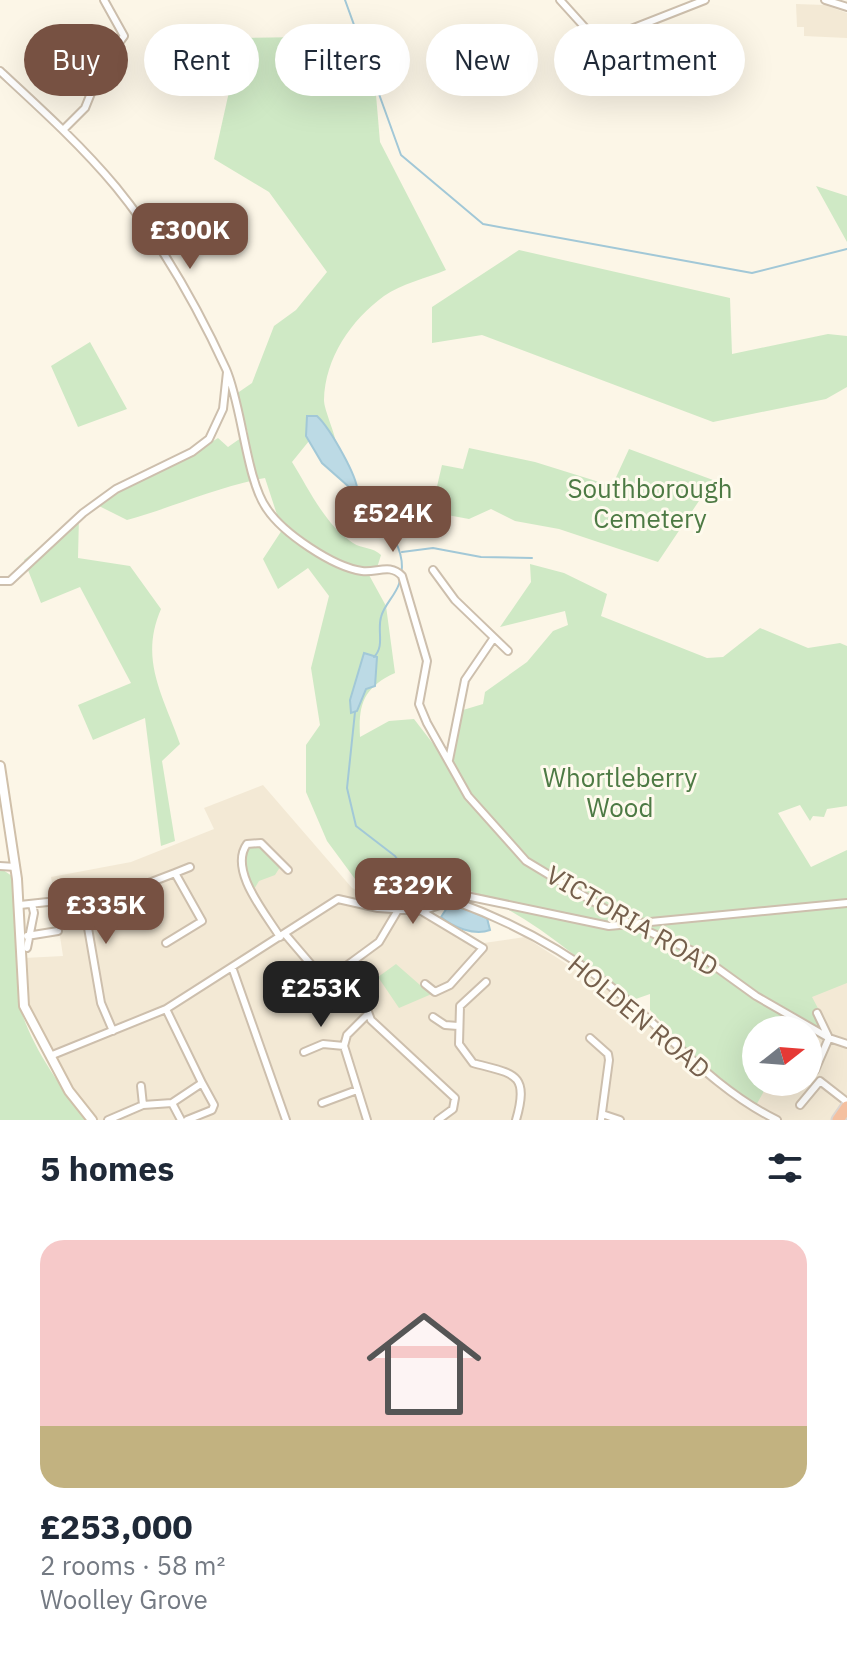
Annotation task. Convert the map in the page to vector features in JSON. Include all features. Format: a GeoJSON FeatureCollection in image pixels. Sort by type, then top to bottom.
{"type":"FeatureCollection","features":[{"type":"Feature","properties":{"kind":"highway"},"geometry":{"type":"LineString","coordinates":[[838,1120],[847,1105]]}},
{"type":"Feature","properties":{"kind":"street"},"geometry":{"type":"LineString","coordinates":[[63,130],[85,108],[102,66],[124,36],[104,0]]}},
{"type":"Feature","properties":{"kind":"street"},"geometry":{"type":"LineString","coordinates":[[560,0],[598,42],[705,0]]}},
{"type":"Feature","properties":{"kind":"street"},"geometry":{"type":"LineString","coordinates":[[825,0],[847,7]]}},
{"type":"Feature","properties":{"kind":"street"},"geometry":{"type":"LineString","coordinates":[[0,71],[63,130],[118,190],[189,297],[227,372],[223,409],[209,439],[192,452],[116,489],[54,537],[10,581],[0,581]]}},
{"type":"Feature","properties":{"kind":"street","name":"VICTORIA ROAD"},"geometry":{"type":"LineString","coordinates":[[227,372],[268,511],[299,540],[338,562],[360,571],[391,569],[405,581],[427,661],[419,704],[468,796],[526,861],[629,923],[695,952],[756,996],[829,1038],[847,1044]]}},
{"type":"Feature","properties":{"kind":"street"},"geometry":{"type":"LineString","coordinates":[[433,570],[455,600],[508,651]]}},
{"type":"Feature","properties":{"kind":"street"},"geometry":{"type":"LineString","coordinates":[[449,760],[465,680],[493,639]]}},
{"type":"Feature","properties":{"kind":"street"},"geometry":{"type":"LineString","coordinates":[[0,766],[20,905],[24,1006],[69,1091],[92,1120]]}},
{"type":"Feature","properties":{"kind":"street"},"geometry":{"type":"LineString","coordinates":[[288,870],[261,843],[247,844],[242,851],[241,866],[283,936],[326,982]]}},
{"type":"Feature","properties":{"kind":"street"},"geometry":{"type":"LineString","coordinates":[[0,866],[16,867]]}},
{"type":"Feature","properties":{"kind":"street"},"geometry":{"type":"LineString","coordinates":[[113,1031],[101,1003],[83,899],[141,886],[190,867]]}},
{"type":"Feature","properties":{"kind":"street"},"geometry":{"type":"LineString","coordinates":[[166,943],[202,921],[175,873]]}},
{"type":"Feature","properties":{"kind":"street"},"geometry":{"type":"LineString","coordinates":[[50,1056],[166,1009],[338,899],[398,910],[422,911],[466,896],[609,926],[847,903]]}},
{"type":"Feature","properties":{"kind":"street"},"geometry":{"type":"LineString","coordinates":[[20,905],[57,901]]}},
{"type":"Feature","properties":{"kind":"street","name":"HOLDEN ROAD"},"geometry":{"type":"LineString","coordinates":[[454,901],[487,913],[560,951],[605,982],[723,1088],[766,1118],[777,1120]]}},
{"type":"Feature","properties":{"kind":"street"},"geometry":{"type":"LineString","coordinates":[[27,948],[34,913],[32,904]]}},
{"type":"Feature","properties":{"kind":"street"},"geometry":{"type":"LineString","coordinates":[[436,919],[445,904]]}},
{"type":"Feature","properties":{"kind":"street"},"geometry":{"type":"LineString","coordinates":[[300,1000],[345,970],[379,942],[398,910]]}},
{"type":"Feature","properties":{"kind":"street"},"geometry":{"type":"LineString","coordinates":[[422,911],[483,948],[450,985],[435,992],[425,984]]}},
{"type":"Feature","properties":{"kind":"street"},"geometry":{"type":"LineString","coordinates":[[27,936],[58,931]]}},
{"type":"Feature","properties":{"kind":"street"},"geometry":{"type":"LineString","coordinates":[[232,967],[286,1120]]}},
{"type":"Feature","properties":{"kind":"street"},"geometry":{"type":"LineString","coordinates":[[345,970],[361,993],[368,1014],[455,1098],[453,1109],[438,1120]]}},
{"type":"Feature","properties":{"kind":"street"},"geometry":{"type":"LineString","coordinates":[[486,982],[460,1006],[458,1026],[463,1053],[473,1063],[507,1071],[526,1088],[516,1120]]}},
{"type":"Feature","properties":{"kind":"street"},"geometry":{"type":"LineString","coordinates":[[166,1009],[214,1105],[212,1110],[187,1120]]}},
{"type":"Feature","properties":{"kind":"street"},"geometry":{"type":"LineString","coordinates":[[817,1013],[829,1038],[822,1054]]}},
{"type":"Feature","properties":{"kind":"street"},"geometry":{"type":"LineString","coordinates":[[367,1120],[344,1046],[347,1035],[368,1014]]}},
{"type":"Feature","properties":{"kind":"street"},"geometry":{"type":"LineString","coordinates":[[433,1017],[445,1025],[458,1026]]}},
{"type":"Feature","properties":{"kind":"street"},"geometry":{"type":"LineString","coordinates":[[320,1034],[323,1044]]}},
{"type":"Feature","properties":{"kind":"street"},"geometry":{"type":"LineString","coordinates":[[590,1038],[608,1054],[609,1060],[602,1117],[620,1120]]}},
{"type":"Feature","properties":{"kind":"street"},"geometry":{"type":"LineString","coordinates":[[304,1052],[323,1044],[344,1046]]}},
{"type":"Feature","properties":{"kind":"street"},"geometry":{"type":"LineString","coordinates":[[800,1105],[820,1081],[847,1105]]}},
{"type":"Feature","properties":{"kind":"street"},"geometry":{"type":"LineString","coordinates":[[108,1120],[143,1105],[172,1103],[202,1083]]}},
{"type":"Feature","properties":{"kind":"street"},"geometry":{"type":"LineString","coordinates":[[141,1086],[143,1105]]}},
{"type":"Feature","properties":{"kind":"street"},"geometry":{"type":"LineString","coordinates":[[322,1103],[357,1090]]}},
{"type":"Feature","properties":{"kind":"street"},"geometry":{"type":"LineString","coordinates":[[172,1103],[181,1120]]}},
{"type":"Feature","properties":{"kind":"shaded area"},"geometry":{"type":"Polygon","coordinates":[[[796,4],[825,5],[847,13],[847,38],[804,36],[804,27],[797,27],[796,4]]]}},
{"type":"Feature","properties":{"kind":"shaded area"},"geometry":{"type":"Polygon","coordinates":[[[263,785],[352,888],[484,943],[525,937],[622,1000],[752,1110],[760,1096],[822,1096],[822,1016],[801,1016],[812,995],[847,981],[847,1120],[93,1120],[29,1011],[24,958],[63,956],[51,877],[131,862],[214,829],[204,808],[263,785]]]}},
{"type":"Feature","properties":{"kind":"green space","name":"Whortleberry Wood"},"geometry":{"type":"Polygon","coordinates":[[[275,37],[275,96],[376,96],[380,142],[446,270],[384,296],[351,328],[329,369],[324,400],[337,447],[317,416],[307,416],[309,441],[292,462],[334,527],[353,543],[381,555],[376,571],[369,575],[386,606],[395,673],[376,684],[365,698],[360,715],[360,737],[389,721],[414,719],[451,767],[463,710],[483,704],[485,692],[527,662],[553,631],[568,625],[565,611],[500,627],[531,582],[530,564],[564,573],[607,594],[601,616],[707,658],[723,657],[760,628],[808,648],[840,643],[847,646],[847,806],[827,809],[824,817],[813,816],[810,821],[800,805],[778,813],[811,867],[847,850],[847,900],[832,902],[837,909],[847,904],[847,983],[812,997],[835,1040],[822,1032],[822,1016],[794,1016],[752,992],[750,997],[785,1016],[742,1016],[742,1096],[761,1096],[754,1109],[694,1057],[650,1010],[650,994],[630,1001],[554,939],[491,900],[468,890],[421,907],[412,888],[393,877],[394,900],[358,883],[327,841],[306,792],[306,745],[320,725],[311,668],[329,596],[308,568],[278,589],[263,559],[282,530],[265,478],[127,520],[97,505],[148,472],[183,460],[218,438],[228,447],[248,433],[236,394],[252,383],[274,326],[296,310],[327,272],[269,192],[214,159],[228,96],[259,96],[259,38],[275,37]]]}},
{"type":"Feature","properties":{"kind":"green space"},"geometry":{"type":"Polygon","coordinates":[[[816,186],[847,196],[847,242],[816,186]]]}},
{"type":"Feature","properties":{"kind":"green space"},"geometry":{"type":"Polygon","coordinates":[[[519,250],[730,298],[732,354],[828,334],[847,336],[847,387],[826,399],[713,422],[482,335],[432,343],[432,307],[519,250]]]}},
{"type":"Feature","properties":{"kind":"green space"},"geometry":{"type":"Polygon","coordinates":[[[90,342],[127,409],[78,427],[51,366],[90,342]]]}},
{"type":"Feature","properties":{"kind":"green space","name":"Southborough Cemetery"},"geometry":{"type":"Polygon","coordinates":[[[469,448],[535,462],[612,486],[629,449],[713,480],[658,562],[559,529],[515,521],[491,509],[469,519],[431,512],[442,465],[463,469],[469,448]]]}},
{"type":"Feature","properties":{"kind":"green space"},"geometry":{"type":"Polygon","coordinates":[[[79,516],[78,558],[130,566],[161,609],[152,645],[153,661],[180,744],[162,761],[175,841],[161,846],[145,718],[93,740],[78,705],[131,683],[80,587],[41,603],[24,560],[79,516]]]}},
{"type":"Feature","properties":{"kind":"green space"},"geometry":{"type":"Polygon","coordinates":[[[261,843],[282,864],[275,875],[259,881],[253,891],[241,866],[247,844],[261,843]]]}},
{"type":"Feature","properties":{"kind":"green space"},"geometry":{"type":"Polygon","coordinates":[[[0,868],[15,878],[20,1007],[25,1022],[57,1081],[86,1120],[0,1120],[0,868]]]}},
{"type":"Feature","properties":{"kind":"green space"},"geometry":{"type":"Polygon","coordinates":[[[396,964],[434,993],[399,1008],[378,977],[396,964]]]}},
{"type":"Feature","properties":{"kind":"water"},"geometry":{"type":"Polygon","coordinates":[[[307,416],[317,416],[336,442],[354,478],[357,494],[322,463],[306,436],[307,416]]]}},
{"type":"Feature","properties":{"kind":"water"},"geometry":{"type":"Polygon","coordinates":[[[364,653],[377,657],[375,686],[366,689],[357,711],[351,713],[350,700],[364,653]]]}},
{"type":"Feature","properties":{"kind":"water"},"geometry":{"type":"Polygon","coordinates":[[[458,906],[487,918],[490,930],[464,930],[441,917],[447,908],[458,906]]]}},
{"type":"Feature","properties":{"kind":"waterway"},"geometry":{"type":"LineString","coordinates":[[345,0],[401,155],[483,224],[752,273],[847,249]]}},
{"type":"Feature","properties":{"kind":"waterway"},"geometry":{"type":"LineString","coordinates":[[357,494],[392,535],[401,558],[399,584],[382,613],[380,643],[374,657]]}},
{"type":"Feature","properties":{"kind":"waterway"},"geometry":{"type":"LineString","coordinates":[[402,552],[433,548],[481,557],[532,558]]}},
{"type":"Feature","properties":{"kind":"waterway"},"geometry":{"type":"LineString","coordinates":[[355,712],[347,788],[356,826],[395,856],[410,878],[429,890],[432,899]]}}]}
